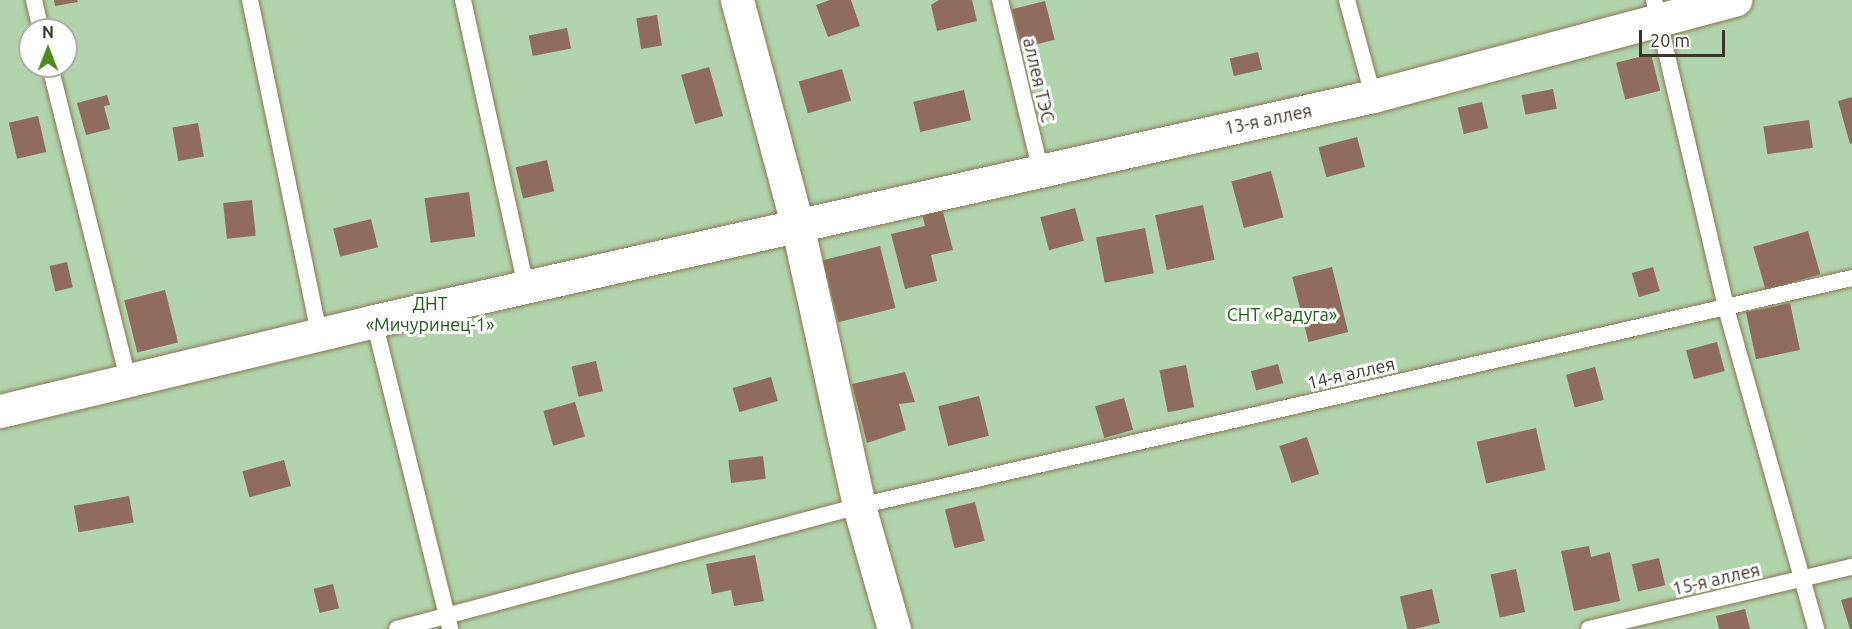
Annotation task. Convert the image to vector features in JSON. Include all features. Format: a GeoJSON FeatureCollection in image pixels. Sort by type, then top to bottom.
{"type":"FeatureCollection","features":[{"type":"Feature","properties":{"kind":"street"},"geometry":{"type":"LineString","coordinates":[[737,0],[798,228],[860,506],[894,629]]}},
{"type":"Feature","properties":{"kind":"street","name":"13-я аллея"},"geometry":{"type":"LineString","coordinates":[[0,411],[526,286],[798,228],[1040,168],[1373,96],[1656,10],[1735,0]]}},
{"type":"Feature","properties":{"kind":"lane"},"geometry":{"type":"LineString","coordinates":[[34,0],[38,18]]}},
{"type":"Feature","properties":{"kind":"lane"},"geometry":{"type":"LineString","coordinates":[[250,0],[319,334]]}},
{"type":"Feature","properties":{"kind":"lane"},"geometry":{"type":"LineString","coordinates":[[463,0],[526,286]]}},
{"type":"Feature","properties":{"kind":"lane","name":"аллея ТЭС"},"geometry":{"type":"LineString","coordinates":[[1000,0],[1040,168]]}},
{"type":"Feature","properties":{"kind":"lane"},"geometry":{"type":"LineString","coordinates":[[1347,0],[1373,96]]}},
{"type":"Feature","properties":{"kind":"lane"},"geometry":{"type":"LineString","coordinates":[[1656,10],[1726,308],[1816,629]]}},
{"type":"Feature","properties":{"kind":"lane"},"geometry":{"type":"LineString","coordinates":[[53,78],[128,379]]}},
{"type":"Feature","properties":{"kind":"lane","name":"14-я аллея"},"geometry":{"type":"LineString","coordinates":[[397,629],[449,623],[860,506],[1852,278]]}},
{"type":"Feature","properties":{"kind":"lane"},"geometry":{"type":"LineString","coordinates":[[374,321],[449,623]]}},
{"type":"Feature","properties":{"kind":"lane","name":"15-я аллея"},"geometry":{"type":"LineString","coordinates":[[1589,629],[1852,567]]}},
{"type":"Feature","properties":{"kind":"green space"},"geometry":{"type":"Polygon","coordinates":[[[0,0],[1852,0],[1852,629],[0,629],[0,0]]]}},
{"type":"Feature","properties":{"kind":"building"},"geometry":{"type":"Polygon","coordinates":[[[54,0],[77,0],[78,2],[55,6],[54,0]]]}},
{"type":"Feature","properties":{"kind":"building"},"geometry":{"type":"Polygon","coordinates":[[[830,0],[851,0],[860,26],[828,37],[816,5],[830,0]]]}},
{"type":"Feature","properties":{"kind":"building"},"geometry":{"type":"Polygon","coordinates":[[[939,0],[972,0],[977,21],[937,31],[931,5],[939,0]]]}},
{"type":"Feature","properties":{"kind":"building"},"geometry":{"type":"Polygon","coordinates":[[[1045,1],[1055,40],[1022,48],[1012,9],[1045,1]]]}},
{"type":"Feature","properties":{"kind":"building"},"geometry":{"type":"Polygon","coordinates":[[[657,15],[662,46],[641,49],[636,18],[657,15]]]}},
{"type":"Feature","properties":{"kind":"building"},"geometry":{"type":"Polygon","coordinates":[[[567,28],[571,49],[533,56],[529,35],[567,28]]]}},
{"type":"Feature","properties":{"kind":"building"},"geometry":{"type":"Polygon","coordinates":[[[1258,52],[1262,70],[1234,76],[1230,59],[1258,52]]]}},
{"type":"Feature","properties":{"kind":"building"},"geometry":{"type":"Polygon","coordinates":[[[1651,54],[1660,91],[1625,100],[1616,63],[1651,54]]]}},
{"type":"Feature","properties":{"kind":"building"},"geometry":{"type":"Polygon","coordinates":[[[709,67],[723,116],[695,124],[681,75],[709,67]]]}},
{"type":"Feature","properties":{"kind":"building"},"geometry":{"type":"Polygon","coordinates":[[[842,69],[851,101],[808,113],[799,81],[842,69]]]}},
{"type":"Feature","properties":{"kind":"building"},"geometry":{"type":"Polygon","coordinates":[[[1553,89],[1557,109],[1525,115],[1522,95],[1553,89]]]}},
{"type":"Feature","properties":{"kind":"building"},"geometry":{"type":"Polygon","coordinates":[[[964,90],[971,120],[920,132],[913,102],[964,90]]]}},
{"type":"Feature","properties":{"kind":"building"},"geometry":{"type":"Polygon","coordinates":[[[107,95],[110,105],[104,106],[110,129],[86,135],[77,103],[107,95]]]}},
{"type":"Feature","properties":{"kind":"building"},"geometry":{"type":"Polygon","coordinates":[[[1852,97],[1852,143],[1850,144],[1838,101],[1852,97]]]}},
{"type":"Feature","properties":{"kind":"building"},"geometry":{"type":"Polygon","coordinates":[[[1482,102],[1488,128],[1464,134],[1458,108],[1482,102]]]}},
{"type":"Feature","properties":{"kind":"building"},"geometry":{"type":"Polygon","coordinates":[[[38,116],[46,152],[17,159],[9,123],[38,116]]]}},
{"type":"Feature","properties":{"kind":"building"},"geometry":{"type":"Polygon","coordinates":[[[1809,120],[1813,148],[1767,154],[1763,126],[1809,120]]]}},
{"type":"Feature","properties":{"kind":"building"},"geometry":{"type":"Polygon","coordinates":[[[198,123],[204,156],[178,161],[172,128],[198,123]]]}},
{"type":"Feature","properties":{"kind":"building"},"geometry":{"type":"Polygon","coordinates":[[[1357,137],[1365,167],[1326,177],[1318,147],[1357,137]]]}},
{"type":"Feature","properties":{"kind":"building"},"geometry":{"type":"Polygon","coordinates":[[[547,160],[554,191],[523,198],[516,167],[547,160]]]}},
{"type":"Feature","properties":{"kind":"building"},"geometry":{"type":"Polygon","coordinates":[[[1271,171],[1283,217],[1244,228],[1231,182],[1271,171]]]}},
{"type":"Feature","properties":{"kind":"building"},"geometry":{"type":"Polygon","coordinates":[[[469,192],[475,237],[431,243],[424,198],[469,192]]]}},
{"type":"Feature","properties":{"kind":"building"},"geometry":{"type":"Polygon","coordinates":[[[252,200],[256,236],[227,239],[223,203],[252,200]]]}},
{"type":"Feature","properties":{"kind":"building"},"geometry":{"type":"Polygon","coordinates":[[[1203,205],[1215,260],[1167,270],[1155,215],[1203,205]]]}},
{"type":"Feature","properties":{"kind":"building"},"geometry":{"type":"Polygon","coordinates":[[[942,208],[953,250],[931,255],[937,281],[905,289],[891,234],[925,226],[922,213],[942,208]]]}},
{"type":"Feature","properties":{"kind":"building"},"geometry":{"type":"Polygon","coordinates":[[[1075,208],[1084,241],[1049,250],[1040,217],[1075,208]]]}},
{"type":"Feature","properties":{"kind":"building"},"geometry":{"type":"Polygon","coordinates":[[[371,219],[378,247],[340,257],[333,228],[371,219]]]}},
{"type":"Feature","properties":{"kind":"building"},"geometry":{"type":"Polygon","coordinates":[[[1145,228],[1154,273],[1105,283],[1096,238],[1145,228]]]}},
{"type":"Feature","properties":{"kind":"building"},"geometry":{"type":"Polygon","coordinates":[[[1808,231],[1820,274],[1766,290],[1753,247],[1808,231]]]}},
{"type":"Feature","properties":{"kind":"building"},"geometry":{"type":"Polygon","coordinates":[[[880,246],[895,308],[838,322],[823,260],[880,246]]]}},
{"type":"Feature","properties":{"kind":"building"},"geometry":{"type":"Polygon","coordinates":[[[67,262],[73,287],[55,291],[49,266],[67,262]]]}},
{"type":"Feature","properties":{"kind":"building"},"geometry":{"type":"Polygon","coordinates":[[[1332,267],[1348,332],[1308,342],[1292,277],[1332,267]]]}},
{"type":"Feature","properties":{"kind":"building"},"geometry":{"type":"Polygon","coordinates":[[[1653,267],[1660,291],[1639,297],[1632,273],[1653,267]]]}},
{"type":"Feature","properties":{"kind":"building"},"geometry":{"type":"Polygon","coordinates":[[[165,290],[178,342],[137,353],[124,300],[165,290]]]}},
{"type":"Feature","properties":{"kind":"building"},"geometry":{"type":"Polygon","coordinates":[[[1790,303],[1800,350],[1756,359],[1746,312],[1790,303]]]}},
{"type":"Feature","properties":{"kind":"building"},"geometry":{"type":"Polygon","coordinates":[[[1717,342],[1725,371],[1694,379],[1686,350],[1717,342]]]}},
{"type":"Feature","properties":{"kind":"building"},"geometry":{"type":"Polygon","coordinates":[[[596,361],[603,391],[579,397],[572,367],[596,361]]]}},
{"type":"Feature","properties":{"kind":"building"},"geometry":{"type":"Polygon","coordinates":[[[1278,364],[1283,383],[1256,391],[1251,371],[1278,364]]]}},
{"type":"Feature","properties":{"kind":"building"},"geometry":{"type":"Polygon","coordinates":[[[1186,365],[1194,407],[1168,412],[1159,370],[1186,365]]]}},
{"type":"Feature","properties":{"kind":"building"},"geometry":{"type":"Polygon","coordinates":[[[1595,367],[1604,400],[1575,408],[1566,375],[1595,367]]]}},
{"type":"Feature","properties":{"kind":"building"},"geometry":{"type":"Polygon","coordinates":[[[905,372],[915,402],[899,404],[906,430],[867,443],[852,384],[905,372]]]}},
{"type":"Feature","properties":{"kind":"building"},"geometry":{"type":"Polygon","coordinates":[[[771,377],[778,401],[739,412],[733,388],[771,377]]]}},
{"type":"Feature","properties":{"kind":"building"},"geometry":{"type":"Polygon","coordinates":[[[979,396],[989,436],[948,446],[938,406],[979,396]]]}},
{"type":"Feature","properties":{"kind":"building"},"geometry":{"type":"Polygon","coordinates":[[[1124,398],[1133,430],[1104,438],[1095,406],[1124,398]]]}},
{"type":"Feature","properties":{"kind":"building"},"geometry":{"type":"Polygon","coordinates":[[[575,402],[585,437],[553,446],[543,411],[575,402]]]}},
{"type":"Feature","properties":{"kind":"building"},"geometry":{"type":"Polygon","coordinates":[[[1536,428],[1546,470],[1486,484],[1477,442],[1536,428]]]}},
{"type":"Feature","properties":{"kind":"building"},"geometry":{"type":"Polygon","coordinates":[[[1307,437],[1319,474],[1291,483],[1279,446],[1307,437]]]}},
{"type":"Feature","properties":{"kind":"building"},"geometry":{"type":"Polygon","coordinates":[[[763,456],[766,479],[731,483],[728,460],[763,456]]]}},
{"type":"Feature","properties":{"kind":"building"},"geometry":{"type":"Polygon","coordinates":[[[284,460],[291,486],[249,497],[242,471],[284,460]]]}},
{"type":"Feature","properties":{"kind":"building"},"geometry":{"type":"Polygon","coordinates":[[[129,496],[134,523],[79,532],[74,506],[129,496]]]}},
{"type":"Feature","properties":{"kind":"building"},"geometry":{"type":"Polygon","coordinates":[[[975,502],[985,541],[955,548],[945,509],[975,502]]]}},
{"type":"Feature","properties":{"kind":"building"},"geometry":{"type":"Polygon","coordinates":[[[1589,546],[1591,557],[1610,552],[1620,601],[1574,611],[1561,551],[1589,546]]]}},
{"type":"Feature","properties":{"kind":"building"},"geometry":{"type":"Polygon","coordinates":[[[755,555],[764,601],[734,606],[731,590],[712,594],[706,564],[755,555]]]}},
{"type":"Feature","properties":{"kind":"building"},"geometry":{"type":"Polygon","coordinates":[[[1659,558],[1665,585],[1638,592],[1632,564],[1659,558]]]}},
{"type":"Feature","properties":{"kind":"building"},"geometry":{"type":"Polygon","coordinates":[[[1516,569],[1525,612],[1500,617],[1491,574],[1516,569]]]}},
{"type":"Feature","properties":{"kind":"building"},"geometry":{"type":"Polygon","coordinates":[[[333,584],[339,608],[320,613],[314,589],[333,584]]]}},
{"type":"Feature","properties":{"kind":"building"},"geometry":{"type":"Polygon","coordinates":[[[1432,589],[1440,623],[1407,629],[1400,596],[1432,589]]]}},
{"type":"Feature","properties":{"kind":"building"},"geometry":{"type":"Polygon","coordinates":[[[1852,597],[1852,629],[1850,629],[1841,600],[1852,597]]]}},
{"type":"Feature","properties":{"kind":"building"},"geometry":{"type":"Polygon","coordinates":[[[1745,609],[1750,629],[1719,629],[1716,616],[1745,609]]]}},
{"type":"Feature","properties":{"kind":"park label","name":"ДНТ «Мичуринец-1»"},"geometry":{"type":"Point","coordinates":[430,314]}},
{"type":"Feature","properties":{"kind":"park label","name":"СНТ «Радуга»"},"geometry":{"type":"Point","coordinates":[1282,314]}}]}
